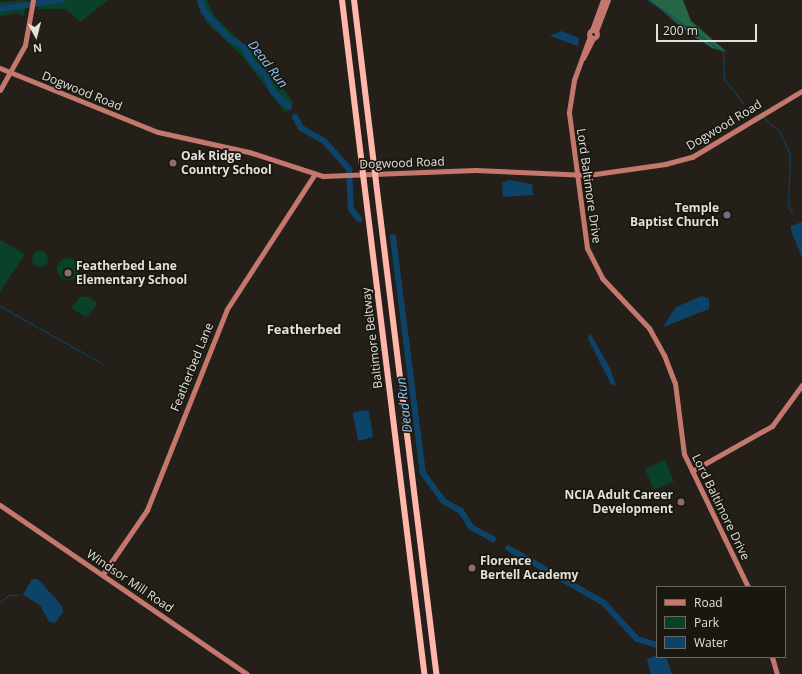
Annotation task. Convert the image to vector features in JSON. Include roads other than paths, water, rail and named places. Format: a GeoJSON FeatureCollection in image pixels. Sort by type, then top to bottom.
{"type":"FeatureCollection","features":[{"type":"Feature","properties":{"kind":"highway","name":"Baltimore Beltway"},"geometry":{"type":"LineString","coordinates":[[342,0],[424,674]]}},
{"type":"Feature","properties":{"kind":"highway","name":"Baltimore Beltway"},"geometry":{"type":"LineString","coordinates":[[354,0],[436,674]]}},
{"type":"Feature","properties":{"kind":"main road"},"geometry":{"type":"LineString","coordinates":[[594,30],[603,0]]}},
{"type":"Feature","properties":{"kind":"main road"},"geometry":{"type":"LineString","coordinates":[[594,30],[608,0]]}},
{"type":"Feature","properties":{"kind":"main road"},"geometry":{"type":"LineString","coordinates":[[0,90],[12,73],[27,40],[33,3]]}},
{"type":"Feature","properties":{"kind":"main road","name":"Lord Baltimore Drive"},"geometry":{"type":"LineString","coordinates":[[594,30],[582,58],[571,91],[570,113],[579,175],[584,231],[590,258],[608,287],[649,328],[664,355],[676,383],[680,436],[692,470],[748,586]]}},
{"type":"Feature","properties":{"kind":"main road","name":"Dogwood Road"},"geometry":{"type":"LineString","coordinates":[[0,68],[158,132],[249,152],[314,175],[480,170],[579,175],[684,160],[802,91]]}},
{"type":"Feature","properties":{"kind":"main road","name":"Featherbed Lane"},"geometry":{"type":"LineString","coordinates":[[103,574],[147,510],[227,309],[314,175]]}},
{"type":"Feature","properties":{"kind":"main road"},"geometry":{"type":"LineString","coordinates":[[692,470],[772,426],[802,385]]}},
{"type":"Feature","properties":{"kind":"main road","name":"Windsor Mill Road"},"geometry":{"type":"LineString","coordinates":[[0,505],[248,674]]}},
{"type":"Feature","properties":{"kind":"main road"},"geometry":{"type":"LineString","coordinates":[[772,658],[777,674]]}},
{"type":"Feature","properties":{"kind":"water"},"geometry":{"type":"Polygon","coordinates":[[[561,31],[579,38],[578,46],[550,36],[561,31]]]}},
{"type":"Feature","properties":{"kind":"water"},"geometry":{"type":"Polygon","coordinates":[[[509,180],[532,184],[533,195],[503,197],[502,183],[509,180]]]}},
{"type":"Feature","properties":{"kind":"water"},"geometry":{"type":"Polygon","coordinates":[[[802,222],[802,258],[791,230],[791,226],[802,222]]]}},
{"type":"Feature","properties":{"kind":"water"},"geometry":{"type":"Polygon","coordinates":[[[702,296],[709,299],[709,309],[663,327],[676,307],[702,296]]]}},
{"type":"Feature","properties":{"kind":"water"},"geometry":{"type":"Polygon","coordinates":[[[590,333],[610,368],[616,386],[611,384],[588,339],[590,333]]]}},
{"type":"Feature","properties":{"kind":"water"},"geometry":{"type":"Polygon","coordinates":[[[363,410],[369,411],[373,437],[358,441],[353,413],[363,410]]]}},
{"type":"Feature","properties":{"kind":"water"},"geometry":{"type":"Polygon","coordinates":[[[32,579],[38,579],[62,606],[63,612],[55,623],[49,622],[40,605],[23,595],[32,579]]]}},
{"type":"Feature","properties":{"kind":"water"},"geometry":{"type":"Polygon","coordinates":[[[656,655],[656,658],[666,658],[672,674],[651,674],[647,659],[656,655]]]}},
{"type":"Feature","properties":{"kind":"waterway","name":"Dead Run"},"geometry":{"type":"LineString","coordinates":[[0,9],[62,0]]}},
{"type":"Feature","properties":{"kind":"waterway","name":"Dead Run"},"geometry":{"type":"LineString","coordinates":[[200,0],[204,12],[230,39],[244,47],[253,64],[265,74],[273,92],[289,107]]}},
{"type":"Feature","properties":{"kind":"waterway"},"geometry":{"type":"LineString","coordinates":[[648,0],[723,52],[724,79],[743,103]]}},
{"type":"Feature","properties":{"kind":"waterway"},"geometry":{"type":"LineString","coordinates":[[748,107],[755,112]]}},
{"type":"Feature","properties":{"kind":"waterway"},"geometry":{"type":"LineString","coordinates":[[762,116],[780,132],[790,154],[788,205],[792,214]]}},
{"type":"Feature","properties":{"kind":"waterway","name":"Dead Run"},"geometry":{"type":"LineString","coordinates":[[295,117],[301,128],[324,141],[349,169],[351,209],[359,219]]}},
{"type":"Feature","properties":{"kind":"waterway","name":"Dead Run"},"geometry":{"type":"LineString","coordinates":[[393,237],[423,473],[443,501],[461,511],[471,527],[493,539]]}},
{"type":"Feature","properties":{"kind":"waterway"},"geometry":{"type":"LineString","coordinates":[[0,306],[103,364]]}},
{"type":"Feature","properties":{"kind":"waterway","name":"Dead Run"},"geometry":{"type":"LineString","coordinates":[[508,548],[604,603],[637,639],[656,645]]}},
{"type":"Feature","properties":{"kind":"waterway"},"geometry":{"type":"LineString","coordinates":[[0,602],[9,595],[18,595]]}},
{"type":"Feature","properties":{"kind":"place","name":"Oak Ridge Country School"},"geometry":{"type":"Point","coordinates":[173,163]}},
{"type":"Feature","properties":{"kind":"place","name":"Temple Baptist Church"},"geometry":{"type":"Point","coordinates":[727,215]}},
{"type":"Feature","properties":{"kind":"place","name":"Featherbed Lane Elementary School"},"geometry":{"type":"Point","coordinates":[68,273]}},
{"type":"Feature","properties":{"kind":"place","name":"NCIA Adult Career Development"},"geometry":{"type":"Point","coordinates":[681,502]}},
{"type":"Feature","properties":{"kind":"place","name":"Florence Bertell Academy"},"geometry":{"type":"Point","coordinates":[472,568]}},
{"type":"Feature","properties":{"kind":"district","name":"Featherbed"},"geometry":{"type":"Point","coordinates":[304,329]}}]}
